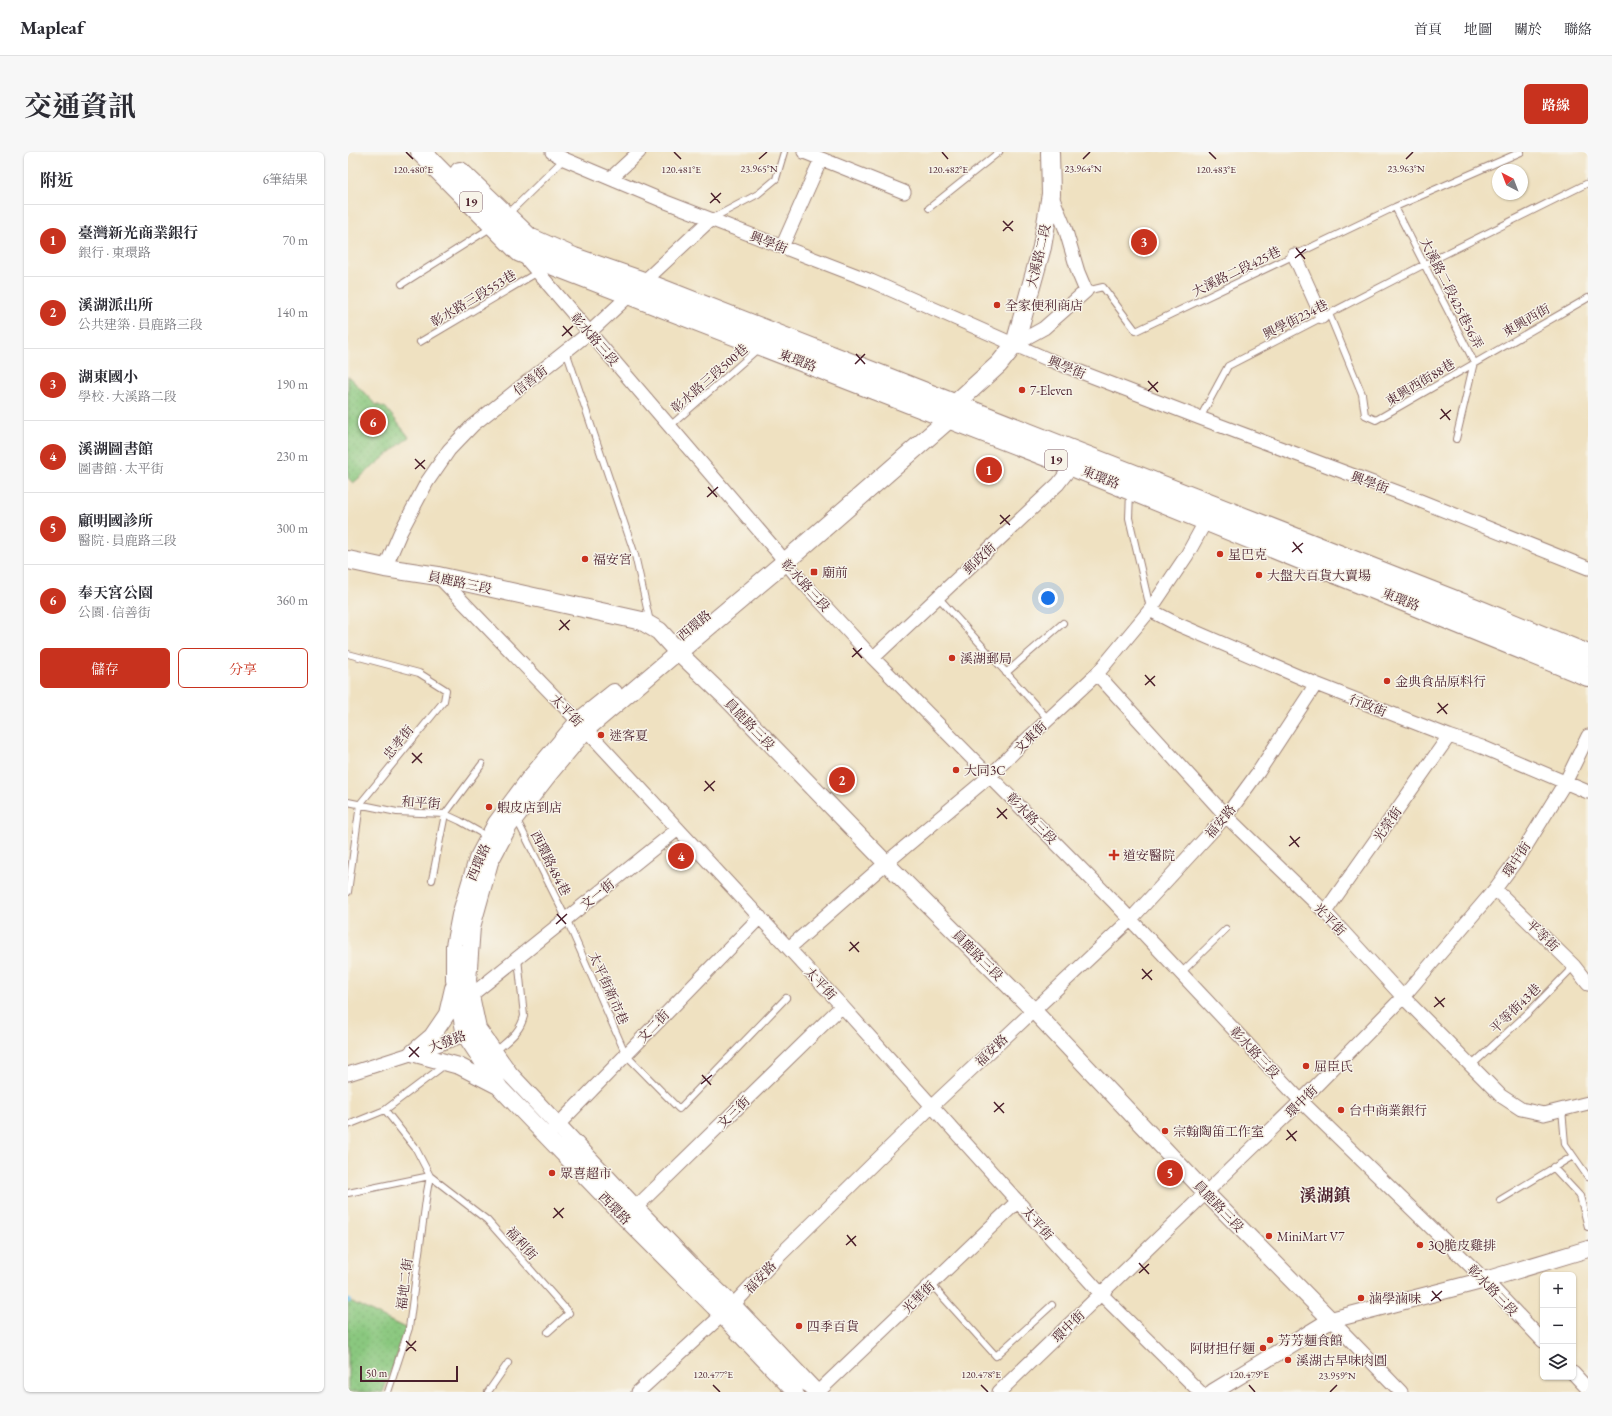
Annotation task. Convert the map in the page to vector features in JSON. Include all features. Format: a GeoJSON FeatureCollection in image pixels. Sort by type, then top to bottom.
{"type":"FeatureCollection","features":[{"type":"Feature","properties":{"kind":"main road","name":"19"},"geometry":{"type":"LineString","coordinates":[[422,152],[500,220]]}},
{"type":"Feature","properties":{"kind":"main road","name":"19"},"geometry":{"type":"LineString","coordinates":[[440,152],[524,245]]}},
{"type":"Feature","properties":{"kind":"main road","name":"大溪路二段"},"geometry":{"type":"LineString","coordinates":[[947,413],[999,364],[1015,344],[1042,247],[1051,194],[1048,157]]}},
{"type":"Feature","properties":{"kind":"main road","name":"東環路"},"geometry":{"type":"LineString","coordinates":[[524,245],[574,258],[762,346],[1075,459],[1210,513],[1588,676]]}},
{"type":"Feature","properties":{"kind":"main road","name":"東環路"},"geometry":{"type":"LineString","coordinates":[[636,288],[947,413]]}},
{"type":"Feature","properties":{"kind":"main road","name":"西環路"},"geometry":{"type":"LineString","coordinates":[[675,649],[782,558],[947,413]]}},
{"type":"Feature","properties":{"kind":"main road","name":"東環路"},"geometry":{"type":"LineString","coordinates":[[1075,459],[1130,489],[1210,513],[1476,609],[1588,655]]}},
{"type":"Feature","properties":{"kind":"main road","name":"員鹿路三段"},"geometry":{"type":"LineString","coordinates":[[348,560],[385,568],[438,576],[642,621],[659,631],[675,649]]}},
{"type":"Feature","properties":{"kind":"street","name":"興學街"},"geometry":{"type":"LineString","coordinates":[[552,152],[568,156],[611,178],[710,220],[871,281],[1047,359],[1408,496],[1588,568]]}},
{"type":"Feature","properties":{"kind":"street"},"geometry":{"type":"LineString","coordinates":[[611,178],[640,152]]}},
{"type":"Feature","properties":{"kind":"street"},"geometry":{"type":"LineString","coordinates":[[804,152],[904,192]]}},
{"type":"Feature","properties":{"kind":"street"},"geometry":{"type":"LineString","coordinates":[[782,247],[821,159]]}},
{"type":"Feature","properties":{"kind":"street"},"geometry":{"type":"LineString","coordinates":[[1015,344],[1044,328],[1086,291],[1078,272],[1065,228],[1051,194]]}},
{"type":"Feature","properties":{"kind":"street","name":"信善街"},"geometry":{"type":"LineString","coordinates":[[385,568],[400,532],[427,482],[448,450],[473,425],[590,332],[710,220]]}},
{"type":"Feature","properties":{"kind":"street","name":"彰水路三段"},"geometry":{"type":"LineString","coordinates":[[524,245],[538,272],[796,576],[874,658],[991,775],[1131,919],[1301,1101],[1485,1280],[1540,1338]]}},
{"type":"Feature","properties":{"kind":"street"},"geometry":{"type":"LineString","coordinates":[[1294,255],[1325,316]]}},
{"type":"Feature","properties":{"kind":"street","name":"郵政街"},"geometry":{"type":"LineString","coordinates":[[874,658],[1058,484],[1075,459]]}},
{"type":"Feature","properties":{"kind":"street","name":"文東街"},"geometry":{"type":"LineString","coordinates":[[789,948],[886,863],[991,775],[1048,719],[1097,674],[1150,610],[1187,555],[1210,513]]}},
{"type":"Feature","properties":{"kind":"street","name":"太平街"},"geometry":{"type":"LineString","coordinates":[[438,576],[582,726],[789,948],[1102,1294],[1200,1392]]}},
{"type":"Feature","properties":{"kind":"street","name":"行政街"},"geometry":{"type":"LineString","coordinates":[[1150,610],[1177,624],[1316,684],[1449,736],[1482,747],[1566,781],[1588,792]]}},
{"type":"Feature","properties":{"kind":"street","name":"西環路"},"geometry":{"type":"LineString","coordinates":[[675,649],[582,726],[528,780],[496,823],[477,858],[460,915],[454,946],[454,980],[465,1000],[471,1032],[500,1088],[552,1131],[630,1213],[697,1271],[794,1392]]}},
{"type":"Feature","properties":{"kind":"street","name":"員鹿路三段"},"geometry":{"type":"LineString","coordinates":[[675,649],[727,699],[886,863],[1033,1010],[1206,1193],[1330,1320]]}},
{"type":"Feature","properties":{"kind":"street","name":"光平街"},"geometry":{"type":"LineString","coordinates":[[1097,674],[1226,816],[1325,912],[1403,997],[1501,1096],[1521,1109],[1544,1114],[1588,1103]]}},
{"type":"Feature","properties":{"kind":"street","name":"福安路"},"geometry":{"type":"LineString","coordinates":[[638,1392],[727,1310],[778,1257],[932,1106],[1131,919],[1226,816],[1259,771],[1316,684]]}},
{"type":"Feature","properties":{"kind":"street","name":"西環路"},"geometry":{"type":"LineString","coordinates":[[465,1000],[472,927],[490,862],[509,826],[550,773],[582,726]]}},
{"type":"Feature","properties":{"kind":"street","name":"光榮街"},"geometry":{"type":"LineString","coordinates":[[1325,912],[1449,736]]}},
{"type":"Feature","properties":{"kind":"street","name":"環中街"},"geometry":{"type":"LineString","coordinates":[[999,1392],[1301,1101],[1403,997],[1495,889],[1521,854],[1566,781],[1588,736]]}},
{"type":"Feature","properties":{"kind":"street","name":"文一街"},"geometry":{"type":"LineString","coordinates":[[465,1000],[678,829]]}},
{"type":"Feature","properties":{"kind":"street","name":"平等街"},"geometry":{"type":"LineString","coordinates":[[1495,889],[1574,966],[1588,984]]}},
{"type":"Feature","properties":{"kind":"street","name":"文二街"},"geometry":{"type":"LineString","coordinates":[[552,1131],[760,917]]}},
{"type":"Feature","properties":{"kind":"street"},"geometry":{"type":"LineString","coordinates":[[412,1054],[432,1036],[448,1014],[454,980]]}},
{"type":"Feature","properties":{"kind":"street","name":"文三街"},"geometry":{"type":"LineString","coordinates":[[630,1213],[842,1006]]}},
{"type":"Feature","properties":{"kind":"street","name":"西環路"},"geometry":{"type":"LineString","coordinates":[[471,1032],[494,1052],[552,1131]]}},
{"type":"Feature","properties":{"kind":"street","name":"大發路"},"geometry":{"type":"LineString","coordinates":[[348,1074],[412,1054],[471,1032]]}},
{"type":"Feature","properties":{"kind":"street"},"geometry":{"type":"LineString","coordinates":[[412,1054],[459,1066],[471,1071],[500,1088]]}},
{"type":"Feature","properties":{"kind":"street","name":"光華街"},"geometry":{"type":"LineString","coordinates":[[817,1392],[1018,1201]]}},
{"type":"Feature","properties":{"kind":"street"},"geometry":{"type":"LineString","coordinates":[[1213,1392],[1330,1320],[1485,1280],[1588,1249]]}},
{"type":"Feature","properties":{"kind":"street","name":"西環路"},"geometry":{"type":"LineString","coordinates":[[727,1310],[817,1392]]}},
{"type":"Feature","properties":{"kind":"street"},"geometry":{"type":"LineString","coordinates":[[1330,1320],[1401,1392]]}},
{"type":"Feature","properties":{"kind":"street"},"geometry":{"type":"LineString","coordinates":[[1576,1376],[1588,1389]]}},
{"type":"Feature","properties":{"kind":"lane"},"geometry":{"type":"LineString","coordinates":[[710,220],[758,194],[776,179],[784,152]]}},
{"type":"Feature","properties":{"kind":"lane"},"geometry":{"type":"LineString","coordinates":[[929,208],[999,152]]}},
{"type":"Feature","properties":{"kind":"lane","name":"大溪路二段425巷"},"geometry":{"type":"LineString","coordinates":[[1086,291],[1103,287],[1136,331],[1395,207],[1521,152]]}},
{"type":"Feature","properties":{"kind":"lane"},"geometry":{"type":"LineString","coordinates":[[402,284],[500,220],[568,156]]}},
{"type":"Feature","properties":{"kind":"lane","name":"興學街234巷"},"geometry":{"type":"LineString","coordinates":[[1200,418],[1228,366],[1588,182]]}},
{"type":"Feature","properties":{"kind":"lane","name":"大溪路二段425巷56弄"},"geometry":{"type":"LineString","coordinates":[[1395,207],[1474,362],[1456,438]]}},
{"type":"Feature","properties":{"kind":"lane","name":"彰水路三段553巷"},"geometry":{"type":"LineString","coordinates":[[420,342],[538,272]]}},
{"type":"Feature","properties":{"kind":"lane","name":"東興西街"},"geometry":{"type":"LineString","coordinates":[[1474,362],[1588,298]]}},
{"type":"Feature","properties":{"kind":"lane","name":"東興西街88巷"},"geometry":{"type":"LineString","coordinates":[[1325,316],[1362,394],[1366,415],[1376,420],[1474,362]]}},
{"type":"Feature","properties":{"kind":"lane","name":"彰水路三段500巷"},"geometry":{"type":"LineString","coordinates":[[670,426],[762,346]]}},
{"type":"Feature","properties":{"kind":"lane"},"geometry":{"type":"LineString","coordinates":[[566,351],[636,555],[650,626]]}},
{"type":"Feature","properties":{"kind":"lane"},"geometry":{"type":"LineString","coordinates":[[1130,489],[1129,518],[1150,610]]}},
{"type":"Feature","properties":{"kind":"lane"},"geometry":{"type":"LineString","coordinates":[[938,597],[1048,719]]}},
{"type":"Feature","properties":{"kind":"lane"},"geometry":{"type":"LineString","coordinates":[[1006,673],[1063,623]]}},
{"type":"Feature","properties":{"kind":"lane","name":"忠孝街"},"geometry":{"type":"LineString","coordinates":[[348,654],[419,673],[446,690],[444,701],[360,804]]}},
{"type":"Feature","properties":{"kind":"lane"},"geometry":{"type":"LineString","coordinates":[[432,880],[444,814],[482,764]]}},
{"type":"Feature","properties":{"kind":"lane","name":"和平街"},"geometry":{"type":"LineString","coordinates":[[348,802],[397,812],[444,814],[460,821],[488,837]]}},
{"type":"Feature","properties":{"kind":"lane"},"geometry":{"type":"LineString","coordinates":[[348,892],[360,804]]}},
{"type":"Feature","properties":{"kind":"lane","name":"西環路484巷"},"geometry":{"type":"LineString","coordinates":[[516,818],[566,918]]}},
{"type":"Feature","properties":{"kind":"lane","name":"太平街新市巷"},"geometry":{"type":"LineString","coordinates":[[566,918],[626,1054],[679,1108],[786,998]]}},
{"type":"Feature","properties":{"kind":"lane"},"geometry":{"type":"LineString","coordinates":[[1181,972],[1226,929]]}},
{"type":"Feature","properties":{"kind":"lane"},"geometry":{"type":"LineString","coordinates":[[494,1052],[520,1029],[524,1016],[518,957]]}},
{"type":"Feature","properties":{"kind":"lane","name":"平等街43巷"},"geometry":{"type":"LineString","coordinates":[[1471,1066],[1574,966]]}},
{"type":"Feature","properties":{"kind":"lane"},"geometry":{"type":"LineString","coordinates":[[348,1124],[385,1110],[448,1063]]}},
{"type":"Feature","properties":{"kind":"lane","name":"福利街"},"geometry":{"type":"LineString","coordinates":[[385,1110],[416,1150],[430,1176],[487,1220],[569,1313],[548,1332]]}},
{"type":"Feature","properties":{"kind":"lane"},"geometry":{"type":"LineString","coordinates":[[1562,1110],[1565,1144],[1588,1177]]}},
{"type":"Feature","properties":{"kind":"lane"},"geometry":{"type":"LineString","coordinates":[[1500,1200],[1573,1156]]}},
{"type":"Feature","properties":{"kind":"lane"},"geometry":{"type":"LineString","coordinates":[[1553,1167],[1580,1196],[1588,1228]]}},
{"type":"Feature","properties":{"kind":"lane"},"geometry":{"type":"LineString","coordinates":[[348,1193],[430,1176]]}},
{"type":"Feature","properties":{"kind":"lane","name":"福地二街"},"geometry":{"type":"LineString","coordinates":[[388,1392],[409,1328],[430,1176]]}},
{"type":"Feature","properties":{"kind":"lane"},"geometry":{"type":"LineString","coordinates":[[931,1284],[996,1356],[1052,1305]]}},
{"type":"Feature","properties":{"kind":"lane"},"geometry":{"type":"LineString","coordinates":[[488,1392],[508,1363]]}},
{"type":"Feature","properties":{"kind":"green space"},"geometry":{"type":"Polygon","coordinates":[[[348,376],[375,404],[386,408],[409,437],[353,483],[348,478],[348,376]]]}},
{"type":"Feature","properties":{"kind":"green space"},"geometry":{"type":"Polygon","coordinates":[[[348,1300],[407,1329],[383,1392],[348,1392],[348,1300]]]}},
{"type":"Feature","properties":{"kind":"place","name":"湖東國小"},"geometry":{"type":"Point","coordinates":[1144,242]}},
{"type":"Feature","properties":{"kind":"place","name":"全家便利商店"},"geometry":{"type":"Point","coordinates":[997,305]}},
{"type":"Feature","properties":{"kind":"place","name":"7-Eleven"},"geometry":{"type":"Point","coordinates":[1022,390]}},
{"type":"Feature","properties":{"kind":"place","name":"奉天宮公園"},"geometry":{"type":"Point","coordinates":[373,422]}},
{"type":"Feature","properties":{"kind":"place","name":"臺灣新光商業銀行"},"geometry":{"type":"Point","coordinates":[989,470]}},
{"type":"Feature","properties":{"kind":"place","name":"星巴克"},"geometry":{"type":"Point","coordinates":[1220,554]}},
{"type":"Feature","properties":{"kind":"place","name":"福安宮"},"geometry":{"type":"Point","coordinates":[585,559]}},
{"type":"Feature","properties":{"kind":"place","name":"廟前"},"geometry":{"type":"Point","coordinates":[814,572]}},
{"type":"Feature","properties":{"kind":"place","name":"大盤大百貨大賣場"},"geometry":{"type":"Point","coordinates":[1259,575]}},
{"type":"Feature","properties":{"kind":"place","name":"溪湖郵局"},"geometry":{"type":"Point","coordinates":[952,658]}},
{"type":"Feature","properties":{"kind":"place","name":"金典食品原料行"},"geometry":{"type":"Point","coordinates":[1387,681]}},
{"type":"Feature","properties":{"kind":"place","name":"迷客夏"},"geometry":{"type":"Point","coordinates":[601,735]}},
{"type":"Feature","properties":{"kind":"place","name":"大同3C"},"geometry":{"type":"Point","coordinates":[956,770]}},
{"type":"Feature","properties":{"kind":"place","name":"溪湖派出所"},"geometry":{"type":"Point","coordinates":[842,780]}},
{"type":"Feature","properties":{"kind":"place","name":"蝦皮店到店"},"geometry":{"type":"Point","coordinates":[489,807]}},
{"type":"Feature","properties":{"kind":"place","name":"道安醫院"},"geometry":{"type":"Point","coordinates":[1114,855]}},
{"type":"Feature","properties":{"kind":"place","name":"溪湖圖書館"},"geometry":{"type":"Point","coordinates":[681,856]}},
{"type":"Feature","properties":{"kind":"place","name":"屈臣氏"},"geometry":{"type":"Point","coordinates":[1306,1066]}},
{"type":"Feature","properties":{"kind":"place","name":"台中商業銀行"},"geometry":{"type":"Point","coordinates":[1341,1110]}},
{"type":"Feature","properties":{"kind":"place","name":"宗翰陶笛工作室"},"geometry":{"type":"Point","coordinates":[1165,1131]}},
{"type":"Feature","properties":{"kind":"place","name":"眾喜超市"},"geometry":{"type":"Point","coordinates":[552,1173]}},
{"type":"Feature","properties":{"kind":"place","name":"顧明國診所"},"geometry":{"type":"Point","coordinates":[1170,1173]}},
{"type":"Feature","properties":{"kind":"place","name":"MiniMart V7"},"geometry":{"type":"Point","coordinates":[1269,1236]}},
{"type":"Feature","properties":{"kind":"place","name":"3Q脆皮雞排"},"geometry":{"type":"Point","coordinates":[1420,1245]}},
{"type":"Feature","properties":{"kind":"place","name":"滷學滷味"},"geometry":{"type":"Point","coordinates":[1361,1298]}},
{"type":"Feature","properties":{"kind":"place","name":"四季百貨"},"geometry":{"type":"Point","coordinates":[799,1326]}},
{"type":"Feature","properties":{"kind":"place","name":"芳芳麵食館"},"geometry":{"type":"Point","coordinates":[1270,1340]}},
{"type":"Feature","properties":{"kind":"place","name":"阿財担仔麵"},"geometry":{"type":"Point","coordinates":[1263,1348]}},
{"type":"Feature","properties":{"kind":"place","name":"溪湖古早味肉圓"},"geometry":{"type":"Point","coordinates":[1288,1360]}},
{"type":"Feature","properties":{"kind":"district","name":"溪湖鎮"},"geometry":{"type":"Point","coordinates":[1325,1195]}}]}
